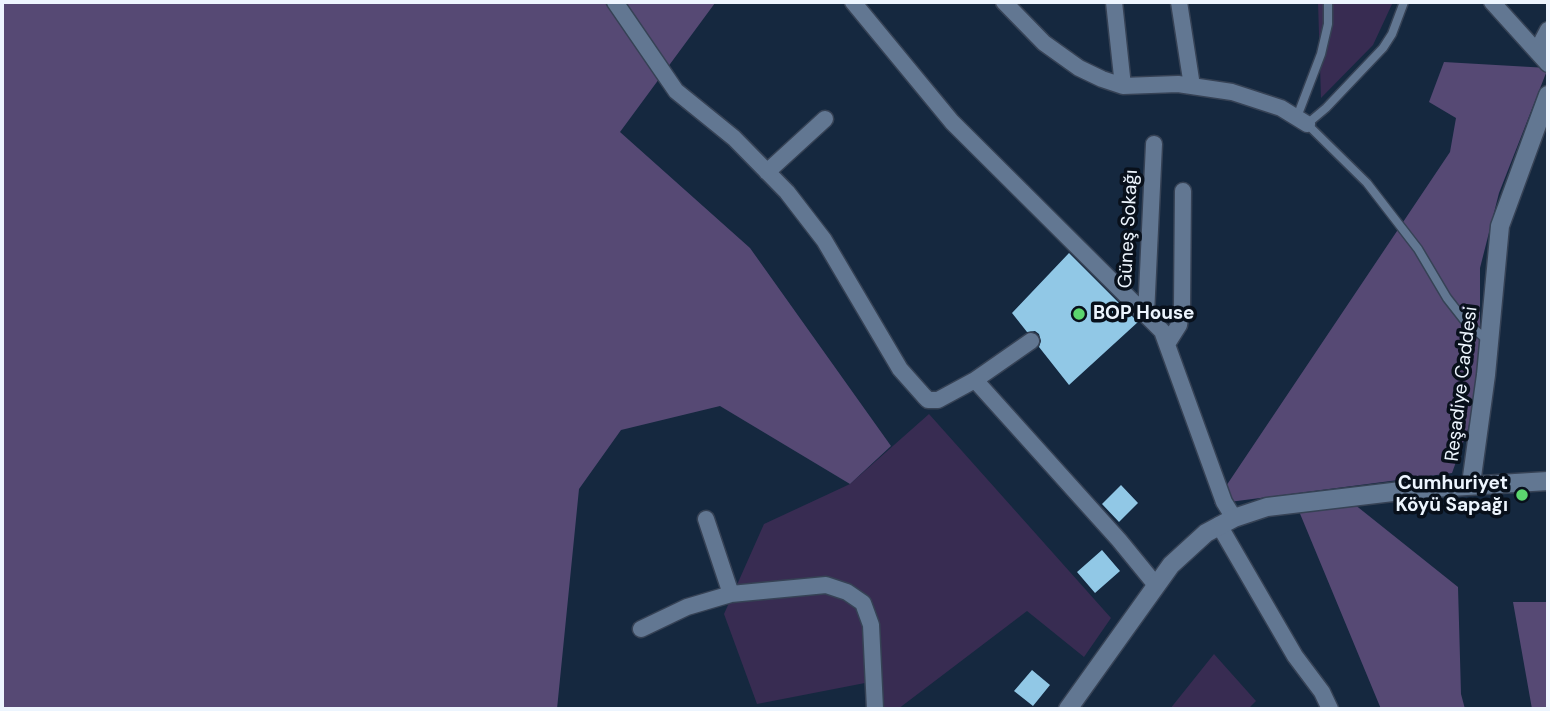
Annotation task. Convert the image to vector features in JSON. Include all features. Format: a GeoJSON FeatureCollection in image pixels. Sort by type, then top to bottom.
{"type":"FeatureCollection","features":[{"type":"Feature","properties":{"kind":"street"},"geometry":{"type":"LineString","coordinates":[[615,2],[676,91],[734,138],[787,192],[824,240],[900,369],[924,396],[929,400],[937,400],[975,380],[1031,341]]}},
{"type":"Feature","properties":{"kind":"street"},"geometry":{"type":"LineString","coordinates":[[853,2],[952,122],[1162,331],[1224,502],[1227,522],[1295,656],[1322,692],[1330,709]]}},
{"type":"Feature","properties":{"kind":"street"},"geometry":{"type":"LineString","coordinates":[[1004,2],[1044,43],[1079,68],[1123,86],[1192,86],[1232,92],[1281,108],[1302,120]]}},
{"type":"Feature","properties":{"kind":"street"},"geometry":{"type":"LineString","coordinates":[[1114,2],[1123,86]]}},
{"type":"Feature","properties":{"kind":"street"},"geometry":{"type":"LineString","coordinates":[[1179,2],[1192,86]]}},
{"type":"Feature","properties":{"kind":"street"},"geometry":{"type":"LineString","coordinates":[[1492,2],[1548,64]]}},
{"type":"Feature","properties":{"kind":"street"},"geometry":{"type":"LineString","coordinates":[[1537,51],[1548,30]]}},
{"type":"Feature","properties":{"kind":"street","name":"Reşadiye Caddesi"},"geometry":{"type":"LineString","coordinates":[[1068,709],[1155,584],[1187,548],[1227,522],[1267,507],[1471,484],[1500,226],[1548,98]]}},
{"type":"Feature","properties":{"kind":"street"},"geometry":{"type":"LineString","coordinates":[[767,172],[825,119]]}},
{"type":"Feature","properties":{"kind":"street","name":"Güneş Sokağı"},"geometry":{"type":"LineString","coordinates":[[1146,315],[1154,145]]}},
{"type":"Feature","properties":{"kind":"street"},"geometry":{"type":"LineString","coordinates":[[1167,344],[1179,325],[1182,305],[1183,191]]}},
{"type":"Feature","properties":{"kind":"street"},"geometry":{"type":"LineString","coordinates":[[975,380],[1119,540],[1155,584]]}},
{"type":"Feature","properties":{"kind":"street"},"geometry":{"type":"LineString","coordinates":[[1471,484],[1548,481]]}},
{"type":"Feature","properties":{"kind":"street"},"geometry":{"type":"LineString","coordinates":[[706,519],[731,594]]}},
{"type":"Feature","properties":{"kind":"street"},"geometry":{"type":"LineString","coordinates":[[641,629],[687,607],[731,594],[826,585],[847,592],[863,603],[871,625],[875,709]]}},
{"type":"Feature","properties":{"kind":"lane"},"geometry":{"type":"LineString","coordinates":[[1302,120],[1328,24],[1328,2]]}},
{"type":"Feature","properties":{"kind":"lane"},"geometry":{"type":"LineString","coordinates":[[1302,120],[1326,108],[1378,54],[1392,34],[1404,2]]}},
{"type":"Feature","properties":{"kind":"lane"},"geometry":{"type":"LineString","coordinates":[[1302,120],[1367,183],[1418,249],[1447,298],[1465,321],[1489,342]]}},
{"type":"Feature","properties":{"kind":"shaded area"},"geometry":{"type":"Polygon","coordinates":[[[2,2],[715,3],[620,132],[750,248],[891,446],[850,484],[720,406],[621,430],[579,489],[557,709],[2,709],[2,2]]]}},
{"type":"Feature","properties":{"kind":"shaded area"},"geometry":{"type":"Polygon","coordinates":[[[1318,2],[1393,2],[1373,45],[1321,98],[1318,2]]]}},
{"type":"Feature","properties":{"kind":"shaded area"},"geometry":{"type":"Polygon","coordinates":[[[1444,62],[1548,68],[1499,193],[1480,268],[1480,373],[1468,429],[1452,473],[1214,504],[1450,152],[1456,118],[1429,102],[1444,62]]]}},
{"type":"Feature","properties":{"kind":"shaded area"},"geometry":{"type":"Polygon","coordinates":[[[929,414],[1111,618],[1084,657],[1027,611],[898,709],[870,709],[865,683],[757,704],[724,614],[764,524],[850,484],[929,414]]]}},
{"type":"Feature","properties":{"kind":"shaded area"},"geometry":{"type":"Polygon","coordinates":[[[1296,504],[1354,504],[1458,587],[1461,694],[1465,709],[1381,709],[1296,504]]]}},
{"type":"Feature","properties":{"kind":"shaded area"},"geometry":{"type":"Polygon","coordinates":[[[1513,602],[1548,602],[1548,709],[1532,709],[1513,602]]]}},
{"type":"Feature","properties":{"kind":"shaded area"},"geometry":{"type":"Polygon","coordinates":[[[1214,654],[1256,701],[1248,709],[1170,709],[1214,654]]]}},
{"type":"Feature","properties":{"kind":"building","name":"BOP House"},"geometry":{"type":"Polygon","coordinates":[[[1069,253],[1138,322],[1069,385],[1039,347],[1039,334],[1035,331],[1027,332],[1012,313],[1069,253]]]}},
{"type":"Feature","properties":{"kind":"building"},"geometry":{"type":"Polygon","coordinates":[[[1121,485],[1138,503],[1119,522],[1102,504],[1121,485]]]}},
{"type":"Feature","properties":{"kind":"building"},"geometry":{"type":"Polygon","coordinates":[[[1102,550],[1120,571],[1095,593],[1077,572],[1102,550]]]}},
{"type":"Feature","properties":{"kind":"building"},"geometry":{"type":"Polygon","coordinates":[[[1032,670],[1050,685],[1033,706],[1014,691],[1032,670]]]}},
{"type":"Feature","properties":{"kind":"place","name":"BOP House"},"geometry":{"type":"Point","coordinates":[1079,314]}},
{"type":"Feature","properties":{"kind":"place","name":"Cumhuriyet Köyü Sapağı"},"geometry":{"type":"Point","coordinates":[1522,495]}}]}
